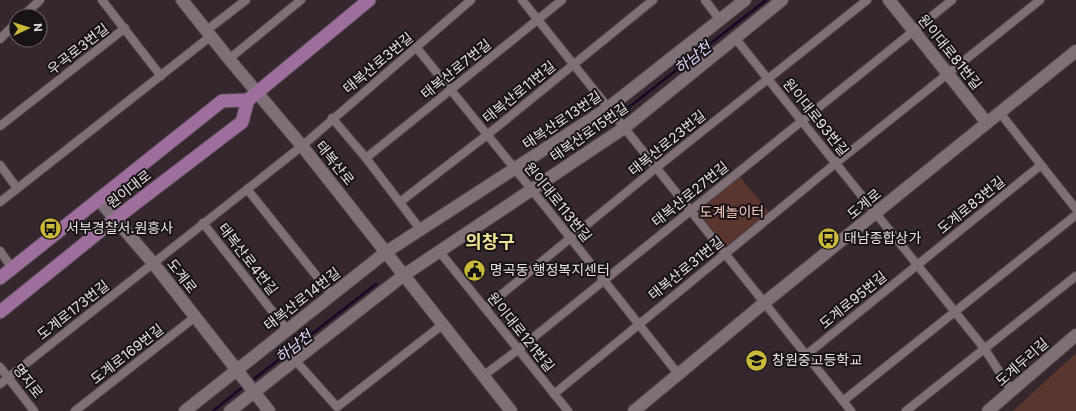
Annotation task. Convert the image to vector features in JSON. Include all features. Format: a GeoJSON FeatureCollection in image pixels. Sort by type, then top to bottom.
{"type":"FeatureCollection","features":[{"type":"Feature","properties":{"kind":"main road"},"geometry":{"type":"LineString","coordinates":[[252,96],[369,0]]}},
{"type":"Feature","properties":{"kind":"main road","name":"원이대로"},"geometry":{"type":"LineString","coordinates":[[0,278],[222,101],[252,96]]}},
{"type":"Feature","properties":{"kind":"main road","name":"원이대로"},"geometry":{"type":"LineString","coordinates":[[0,312],[115,219],[242,122],[252,96]]}},
{"type":"Feature","properties":{"kind":"street"},"geometry":{"type":"LineString","coordinates":[[32,8],[40,0]]}},
{"type":"Feature","properties":{"kind":"street"},"geometry":{"type":"LineString","coordinates":[[102,0],[124,28]]}},
{"type":"Feature","properties":{"kind":"street","name":"태복산로"},"geometry":{"type":"LineString","coordinates":[[182,0],[230,59],[252,96],[302,146],[388,253],[403,274]]}},
{"type":"Feature","properties":{"kind":"street"},"geometry":{"type":"LineString","coordinates":[[0,202],[161,76],[246,0]]}},
{"type":"Feature","properties":{"kind":"street"},"geometry":{"type":"LineString","coordinates":[[230,59],[301,0]]}},
{"type":"Feature","properties":{"kind":"street","name":"태복산로3번길"},"geometry":{"type":"LineString","coordinates":[[302,146],[332,118],[471,0]]}},
{"type":"Feature","properties":{"kind":"street"},"geometry":{"type":"LineString","coordinates":[[522,0],[851,411]]}},
{"type":"Feature","properties":{"kind":"street","name":"태복산로7번길"},"geometry":{"type":"LineString","coordinates":[[366,158],[562,0]]}},
{"type":"Feature","properties":{"kind":"street","name":"태복산로11번길"},"geometry":{"type":"LineString","coordinates":[[400,202],[487,135],[653,0]]}},
{"type":"Feature","properties":{"kind":"street"},"geometry":{"type":"LineString","coordinates":[[705,0],[720,20]]}},
{"type":"Feature","properties":{"kind":"street","name":"태복산로13번길"},"geometry":{"type":"LineString","coordinates":[[388,253],[420,229],[514,170],[608,108],[745,0]]}},
{"type":"Feature","properties":{"kind":"street","name":"태복산로15번길"},"geometry":{"type":"LineString","coordinates":[[230,411],[252,390],[295,360],[403,274],[624,128],[782,0]]}},
{"type":"Feature","properties":{"kind":"street","name":"태복산로23번길"},"geometry":{"type":"LineString","coordinates":[[485,308],[656,168],[867,0]]}},
{"type":"Feature","properties":{"kind":"street","name":"원이대로81번길"},"geometry":{"type":"LineString","coordinates":[[889,0],[987,123]]}},
{"type":"Feature","properties":{"kind":"street","name":"태복산로27번길"},"geometry":{"type":"LineString","coordinates":[[483,376],[519,349],[952,0]]}},
{"type":"Feature","properties":{"kind":"street","name":"태복산로31번길"},"geometry":{"type":"LineString","coordinates":[[554,394],[947,73],[1040,0]]}},
{"type":"Feature","properties":{"kind":"street","name":"우곡로3번길"},"geometry":{"type":"LineString","coordinates":[[0,126],[124,28],[161,76]]}},
{"type":"Feature","properties":{"kind":"street"},"geometry":{"type":"LineString","coordinates":[[0,39],[8,31]]}},
{"type":"Feature","properties":{"kind":"street","name":"원이대로93번길"},"geometry":{"type":"LineString","coordinates":[[735,38],[876,214]]}},
{"type":"Feature","properties":{"kind":"street","name":"원이대로113번길"},"geometry":{"type":"LineString","coordinates":[[416,47],[604,280],[678,375]]}},
{"type":"Feature","properties":{"kind":"street","name":"도계로"},"geometry":{"type":"LineString","coordinates":[[634,411],[764,303],[1076,51]]}},
{"type":"Feature","properties":{"kind":"street"},"geometry":{"type":"LineString","coordinates":[[1000,113],[1076,209]]}},
{"type":"Feature","properties":{"kind":"street"},"geometry":{"type":"LineString","coordinates":[[332,118],[366,158],[420,229]]}},
{"type":"Feature","properties":{"kind":"street","name":"태복산로4번길"},"geometry":{"type":"LineString","coordinates":[[153,263],[302,146]]}},
{"type":"Feature","properties":{"kind":"street"},"geometry":{"type":"LineString","coordinates":[[0,165],[17,188]]}},
{"type":"Feature","properties":{"kind":"street","name":"도계로83번길"},"geometry":{"type":"LineString","coordinates":[[917,265],[1041,165]]}},
{"type":"Feature","properties":{"kind":"street"},"geometry":{"type":"LineString","coordinates":[[247,189],[332,294]]}},
{"type":"Feature","properties":{"kind":"street","name":"도계로"},"geometry":{"type":"LineString","coordinates":[[98,199],[153,263],[252,390]]}},
{"type":"Feature","properties":{"kind":"street"},"geometry":{"type":"LineString","coordinates":[[876,214],[984,348],[1011,390]]}},
{"type":"Feature","properties":{"kind":"street"},"geometry":{"type":"LineString","coordinates":[[843,401],[1076,215]]}},
{"type":"Feature","properties":{"kind":"street","name":"태복산로4번길"},"geometry":{"type":"LineString","coordinates":[[203,223],[287,330]]}},
{"type":"Feature","properties":{"kind":"street"},"geometry":{"type":"LineString","coordinates":[[0,251],[12,268]]}},
{"type":"Feature","properties":{"kind":"street","name":"원이대로121번길"},"geometry":{"type":"LineString","coordinates":[[439,251],[568,411]]}},
{"type":"Feature","properties":{"kind":"street","name":"태복산로14번길"},"geometry":{"type":"LineString","coordinates":[[185,411],[238,372],[332,294],[388,253]]}},
{"type":"Feature","properties":{"kind":"street","name":"도계로173번길"},"geometry":{"type":"LineString","coordinates":[[0,384],[153,263]]}},
{"type":"Feature","properties":{"kind":"street","name":"도계로95번길"},"geometry":{"type":"LineString","coordinates":[[806,355],[917,265]]}},
{"type":"Feature","properties":{"kind":"street"},"geometry":{"type":"LineString","coordinates":[[403,274],[511,411]]}},
{"type":"Feature","properties":{"kind":"street"},"geometry":{"type":"LineString","coordinates":[[906,411],[1076,276]]}},
{"type":"Feature","properties":{"kind":"street","name":"도계로169번길"},"geometry":{"type":"LineString","coordinates":[[75,411],[195,317]]}},
{"type":"Feature","properties":{"kind":"street"},"geometry":{"type":"LineString","coordinates":[[295,360],[337,407],[442,325]]}},
{"type":"Feature","properties":{"kind":"street","name":"도계두리길"},"geometry":{"type":"LineString","coordinates":[[988,411],[1076,335]]}},
{"type":"Feature","properties":{"kind":"street","name":"명지로"},"geometry":{"type":"LineString","coordinates":[[0,367],[34,411]]}},
{"type":"Feature","properties":{"kind":"street"},"geometry":{"type":"LineString","coordinates":[[252,390],[269,411]]}},
{"type":"Feature","properties":{"kind":"green space","name":"도계놀이터"},"geometry":{"type":"Polygon","coordinates":[[[739,176],[769,212],[726,247],[698,211],[739,176]]]}},
{"type":"Feature","properties":{"kind":"green space"},"geometry":{"type":"Polygon","coordinates":[[[1076,353],[1076,411],[1013,411],[1076,353]]]}},
{"type":"Feature","properties":{"kind":"waterway","name":"하남천"},"geometry":{"type":"LineString","coordinates":[[619,115],[766,0]]}},
{"type":"Feature","properties":{"kind":"waterway","name":"하남천"},"geometry":{"type":"LineString","coordinates":[[250,382],[376,284]]}},
{"type":"Feature","properties":{"kind":"waterway","name":"하남천"},"geometry":{"type":"LineString","coordinates":[[213,411],[244,386]]}},
{"type":"Feature","properties":{"kind":"place","name":"서부경찰서.원흥사"},"geometry":{"type":"Point","coordinates":[50,228]}},
{"type":"Feature","properties":{"kind":"place","name":"대남종합상가"},"geometry":{"type":"Point","coordinates":[828,238]}},
{"type":"Feature","properties":{"kind":"place","name":"명곡동 행정복지센터"},"geometry":{"type":"Point","coordinates":[474,270]}},
{"type":"Feature","properties":{"kind":"place","name":"창원중고등학교"},"geometry":{"type":"Point","coordinates":[757,360]}},
{"type":"Feature","properties":{"kind":"district","name":"의창구"},"geometry":{"type":"Point","coordinates":[490,242]}}]}
